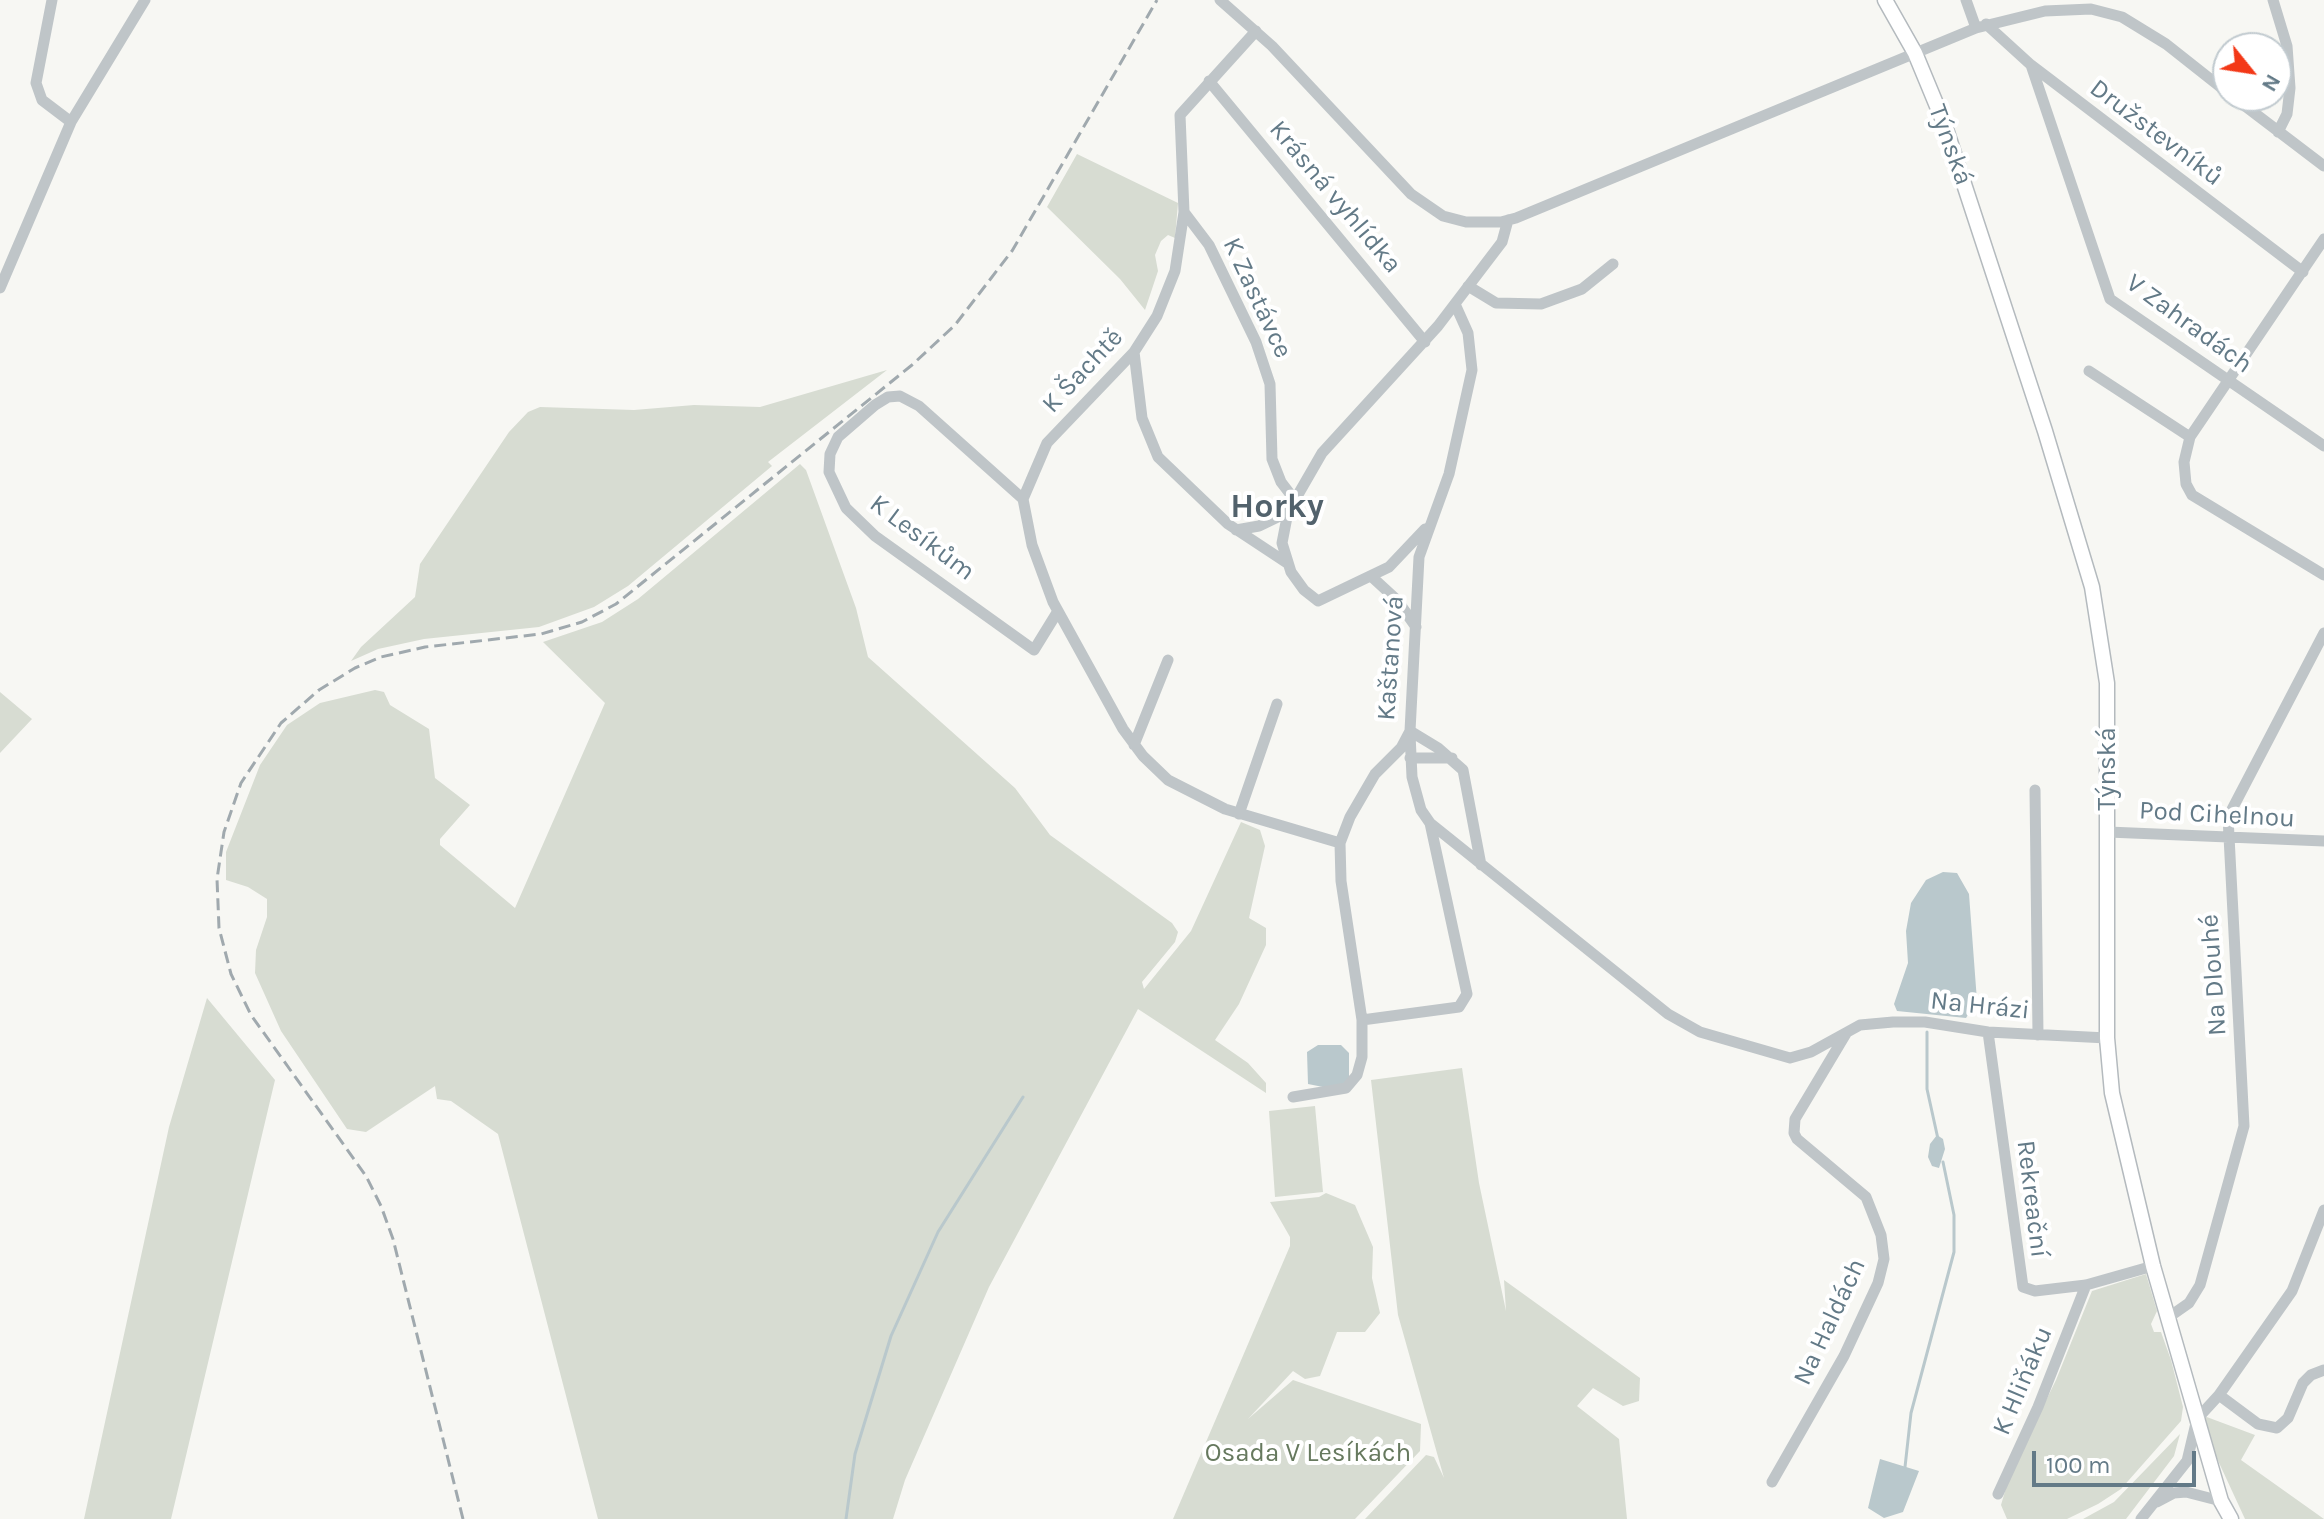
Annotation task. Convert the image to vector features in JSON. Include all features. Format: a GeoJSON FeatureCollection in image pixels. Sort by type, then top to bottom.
{"type":"FeatureCollection","features":[{"type":"Feature","properties":{"kind":"main road","name":"Týnská"},"geometry":{"type":"LineString","coordinates":[[1885,0],[1915,53],[1962,178],[2090,578],[2107,683],[2107,1038],[2115,1112],[2153,1266],[2221,1501],[2231,1519]]}},
{"type":"Feature","properties":{"kind":"street"},"geometry":{"type":"LineString","coordinates":[[52,0],[36,83],[42,100],[71,122]]}},
{"type":"Feature","properties":{"kind":"street"},"geometry":{"type":"LineString","coordinates":[[0,288],[71,122],[145,0]]}},
{"type":"Feature","properties":{"kind":"street"},"geometry":{"type":"LineString","coordinates":[[1220,0],[1256,31],[1427,207],[1466,222],[1508,220],[1981,26],[2061,9],[2109,12],[2166,44],[2212,80]]}},
{"type":"Feature","properties":{"kind":"street"},"geometry":{"type":"LineString","coordinates":[[1966,0],[1981,26]]}},
{"type":"Feature","properties":{"kind":"street"},"geometry":{"type":"LineString","coordinates":[[2273,0],[2287,46],[2290,88],[2287,114],[2278,132]]}},
{"type":"Feature","properties":{"kind":"street","name":"Družstevníků"},"geometry":{"type":"LineString","coordinates":[[1981,26],[2303,272]]}},
{"type":"Feature","properties":{"kind":"street","name":"K Šachtě"},"geometry":{"type":"LineString","coordinates":[[1023,499],[1047,443],[1134,352],[1168,291],[1184,212],[1180,115],[1256,31]]}},
{"type":"Feature","properties":{"kind":"street","name":"V Zahradách"},"geometry":{"type":"LineString","coordinates":[[2031,65],[2108,295],[2122,309],[2230,379],[2324,446]]}},
{"type":"Feature","properties":{"kind":"street","name":"Krásná vyhlídka"},"geometry":{"type":"LineString","coordinates":[[1209,81],[1425,342]]}},
{"type":"Feature","properties":{"kind":"street"},"geometry":{"type":"LineString","coordinates":[[2253,112],[2324,166]]}},
{"type":"Feature","properties":{"kind":"street","name":"K Zastávce"},"geometry":{"type":"LineString","coordinates":[[1184,212],[1209,245],[1256,342],[1270,384],[1272,459],[1281,482],[1294,499]]}},
{"type":"Feature","properties":{"kind":"street"},"geometry":{"type":"LineString","coordinates":[[1429,526],[1395,562],[1372,577],[1318,601],[1304,590],[1287,563],[1282,543],[1294,499],[1340,430],[1425,342],[1502,242],[1508,220]]}},
{"type":"Feature","properties":{"kind":"street"},"geometry":{"type":"LineString","coordinates":[[2324,239],[2190,437],[2184,462],[2189,492],[2324,575]]}},
{"type":"Feature","properties":{"kind":"street"},"geometry":{"type":"LineString","coordinates":[[1468,286],[1496,303],[1541,304],[1582,289],[1613,264]]}},
{"type":"Feature","properties":{"kind":"street","name":"Kaštanová"},"geometry":{"type":"LineString","coordinates":[[1293,1097],[1333,1092],[1350,1086],[1362,1057],[1362,1020],[1341,881],[1340,843],[1350,817],[1375,774],[1401,748],[1410,731],[1419,557],[1449,474],[1472,370],[1468,333],[1455,304]]}},
{"type":"Feature","properties":{"kind":"street"},"geometry":{"type":"LineString","coordinates":[[1134,352],[1142,418],[1153,449],[1206,506],[1287,563]]}},
{"type":"Feature","properties":{"kind":"street"},"geometry":{"type":"LineString","coordinates":[[2089,371],[2190,437]]}},
{"type":"Feature","properties":{"kind":"street","name":"K Lesíkům"},"geometry":{"type":"LineString","coordinates":[[1023,499],[919,406],[900,396],[883,399],[857,420],[838,437],[830,454],[829,472],[846,508],[875,536],[1034,650],[1058,611]]}},
{"type":"Feature","properties":{"kind":"street"},"geometry":{"type":"LineString","coordinates":[[1023,499],[1036,559],[1058,611],[1134,745],[1168,780],[1239,814],[1340,843]]}},
{"type":"Feature","properties":{"kind":"street"},"geometry":{"type":"LineString","coordinates":[[1236,530],[1259,526],[1288,512]]}},
{"type":"Feature","properties":{"kind":"street"},"geometry":{"type":"LineString","coordinates":[[1372,577],[1397,600],[1416,628]]}},
{"type":"Feature","properties":{"kind":"street","name":"Na Dlouhé"},"geometry":{"type":"LineString","coordinates":[[2169,1317],[2189,1303],[2200,1285],[2244,1126],[2244,1077],[2228,817],[2324,633]]}},
{"type":"Feature","properties":{"kind":"street"},"geometry":{"type":"LineString","coordinates":[[1134,745],[1168,660]]}},
{"type":"Feature","properties":{"kind":"street"},"geometry":{"type":"LineString","coordinates":[[1239,814],[1277,704]]}},
{"type":"Feature","properties":{"kind":"street"},"geometry":{"type":"LineString","coordinates":[[1362,1020],[1459,1007],[1467,994],[1430,823],[1417,798],[1410,758],[1410,731]]}},
{"type":"Feature","properties":{"kind":"street"},"geometry":{"type":"LineString","coordinates":[[1410,731],[1452,758],[1467,778],[1481,865]]}},
{"type":"Feature","properties":{"kind":"street"},"geometry":{"type":"LineString","coordinates":[[1410,758],[1452,758]]}},
{"type":"Feature","properties":{"kind":"street"},"geometry":{"type":"LineString","coordinates":[[2035,790],[2038,1035]]}},
{"type":"Feature","properties":{"kind":"street"},"geometry":{"type":"LineString","coordinates":[[1430,823],[1668,1014],[1691,1028],[1739,1046],[1790,1058],[1811,1052],[1850,1029]]}},
{"type":"Feature","properties":{"kind":"street","name":"Pod Cihelnou"},"geometry":{"type":"LineString","coordinates":[[2108,832],[2324,841]]}},
{"type":"Feature","properties":{"kind":"street","name":"Na Hrázi"},"geometry":{"type":"LineString","coordinates":[[1850,1029],[1873,1023],[1909,1021],[1988,1032],[2107,1038]]}},
{"type":"Feature","properties":{"kind":"street","name":"Na Haldách"},"geometry":{"type":"LineString","coordinates":[[1772,1482],[1844,1356],[1878,1283],[1884,1259],[1881,1235],[1866,1197],[1797,1139],[1794,1133],[1795,1119],[1850,1029]]}},
{"type":"Feature","properties":{"kind":"street","name":"Rekreační"},"geometry":{"type":"LineString","coordinates":[[1988,1032],[2023,1287],[2035,1291],[2086,1285],[2153,1266]]}},
{"type":"Feature","properties":{"kind":"street"},"geometry":{"type":"LineString","coordinates":[[2141,1519],[2187,1461],[2197,1419],[2219,1395],[2292,1291],[2324,1210]]}},
{"type":"Feature","properties":{"kind":"street","name":"K Hliňáku"},"geometry":{"type":"LineString","coordinates":[[1998,1494],[2038,1407],[2086,1285]]}},
{"type":"Feature","properties":{"kind":"street"},"geometry":{"type":"LineString","coordinates":[[2219,1395],[2258,1424],[2277,1428],[2288,1418],[2303,1383],[2311,1375],[2324,1370]]}},
{"type":"Feature","properties":{"kind":"street"},"geometry":{"type":"LineString","coordinates":[[2152,1505],[2174,1493],[2221,1501]]}},
{"type":"Feature","properties":{"kind":"green space"},"geometry":{"type":"Polygon","coordinates":[[[1077,154],[1178,203],[1175,238],[1168,235],[1161,241],[1155,255],[1158,271],[1145,310],[1120,279],[1047,207],[1077,154]]]}},
{"type":"Feature","properties":{"kind":"green space"},"geometry":{"type":"Polygon","coordinates":[[[887,370],[768,462],[772,466],[628,586],[594,607],[539,627],[424,639],[378,649],[351,661],[361,647],[415,597],[420,564],[509,432],[528,412],[540,407],[634,410],[694,405],[760,407],[887,370]]]}},
{"type":"Feature","properties":{"kind":"green space"},"geometry":{"type":"Polygon","coordinates":[[[800,464],[806,470],[856,608],[868,657],[1015,788],[1050,835],[1172,923],[1178,932],[1175,942],[1142,982],[1144,989],[1191,931],[1241,822],[1260,830],[1265,846],[1249,918],[1266,928],[1266,945],[1239,1004],[1215,1040],[1248,1063],[1266,1083],[1266,1093],[1138,1009],[989,1287],[905,1480],[893,1519],[598,1519],[498,1134],[451,1101],[437,1099],[435,1086],[366,1132],[347,1129],[281,1031],[255,973],[256,950],[267,917],[267,899],[248,887],[226,880],[226,852],[260,765],[287,725],[320,703],[375,690],[384,692],[390,705],[429,729],[435,778],[470,805],[440,839],[440,845],[515,908],[605,703],[543,642],[602,622],[638,599],[800,464]]]}},
{"type":"Feature","properties":{"kind":"green space"},"geometry":{"type":"Polygon","coordinates":[[[0,692],[32,719],[0,753],[0,692]]]}},
{"type":"Feature","properties":{"kind":"green space"},"geometry":{"type":"Polygon","coordinates":[[[207,998],[275,1080],[171,1519],[84,1519],[169,1127],[207,998]]]}},
{"type":"Feature","properties":{"kind":"green space"},"geometry":{"type":"Polygon","coordinates":[[[1462,1068],[1479,1183],[1506,1311],[1504,1280],[1640,1378],[1639,1401],[1623,1406],[1593,1388],[1577,1406],[1619,1439],[1627,1519],[1365,1519],[1426,1455],[1434,1457],[1444,1478],[1398,1315],[1371,1080],[1462,1068]]]}},
{"type":"Feature","properties":{"kind":"green space"},"geometry":{"type":"Polygon","coordinates":[[[1315,1106],[1323,1192],[1275,1197],[1269,1111],[1315,1106]]]}},
{"type":"Feature","properties":{"kind":"green space","name":"Osada V Lesíkách"},"geometry":{"type":"Polygon","coordinates":[[[1326,1193],[1355,1205],[1373,1247],[1372,1278],[1380,1313],[1365,1332],[1337,1332],[1320,1376],[1305,1379],[1293,1371],[1248,1419],[1293,1380],[1421,1424],[1420,1451],[1355,1519],[1173,1519],[1290,1246],[1290,1237],[1270,1202],[1319,1197],[1326,1193]]]}},
{"type":"Feature","properties":{"kind":"green space"},"geometry":{"type":"Polygon","coordinates":[[[2146,1274],[2157,1311],[2151,1324],[2154,1332],[2161,1332],[2171,1360],[2183,1407],[2181,1421],[2121,1489],[2098,1504],[2067,1519],[2007,1519],[2001,1505],[2010,1474],[2056,1380],[2092,1291],[2146,1274]]]}},
{"type":"Feature","properties":{"kind":"green space"},"geometry":{"type":"Polygon","coordinates":[[[2196,1413],[2255,1435],[2241,1460],[2324,1519],[2245,1519],[2196,1413]]]}},
{"type":"Feature","properties":{"kind":"green space"},"geometry":{"type":"Polygon","coordinates":[[[2180,1434],[2174,1456],[2126,1519],[2083,1519],[2114,1502],[2180,1434]]]}},
{"type":"Feature","properties":{"kind":"shaded area"},"geometry":{"type":"Polygon","coordinates":[[[1943,872],[1957,873],[1969,894],[1977,1001],[1966,1018],[1897,1011],[1894,1004],[1908,963],[1906,931],[1911,903],[1926,880],[1943,872]]]}},
{"type":"Feature","properties":{"kind":"shaded area"},"geometry":{"type":"Polygon","coordinates":[[[1318,1045],[1341,1045],[1349,1053],[1349,1080],[1333,1089],[1308,1084],[1307,1052],[1318,1045]]]}},
{"type":"Feature","properties":{"kind":"shaded area"},"geometry":{"type":"Polygon","coordinates":[[[1937,1135],[1943,1139],[1945,1149],[1939,1168],[1932,1166],[1928,1157],[1930,1144],[1937,1135]]]}},
{"type":"Feature","properties":{"kind":"shaded area"},"geometry":{"type":"Polygon","coordinates":[[[1880,1459],[1919,1471],[1903,1512],[1884,1518],[1868,1508],[1880,1459]]]}},
{"type":"Feature","properties":{"kind":"waterway"},"geometry":{"type":"LineString","coordinates":[[1927,1032],[1927,1089],[1938,1139]]}},
{"type":"Feature","properties":{"kind":"waterway"},"geometry":{"type":"LineString","coordinates":[[846,1519],[855,1454],[891,1336],[938,1232],[1023,1097]]}},
{"type":"Feature","properties":{"kind":"waterway"},"geometry":{"type":"LineString","coordinates":[[1905,1467],[1911,1413],[1954,1252],[1954,1215],[1943,1162]]}},
{"type":"Feature","properties":{"kind":"railway"},"geometry":{"type":"LineString","coordinates":[[463,1519],[393,1239],[381,1206],[366,1176],[251,1015],[231,974],[219,928],[217,879],[224,832],[241,783],[281,723],[319,690],[355,668],[381,657],[425,647],[541,634],[582,622],[616,604],[912,365],[955,325],[1012,251],[1157,0]]}},
{"type":"Feature","properties":{"kind":"district","name":"Horky"},"geometry":{"type":"Point","coordinates":[1277,507]}}]}
